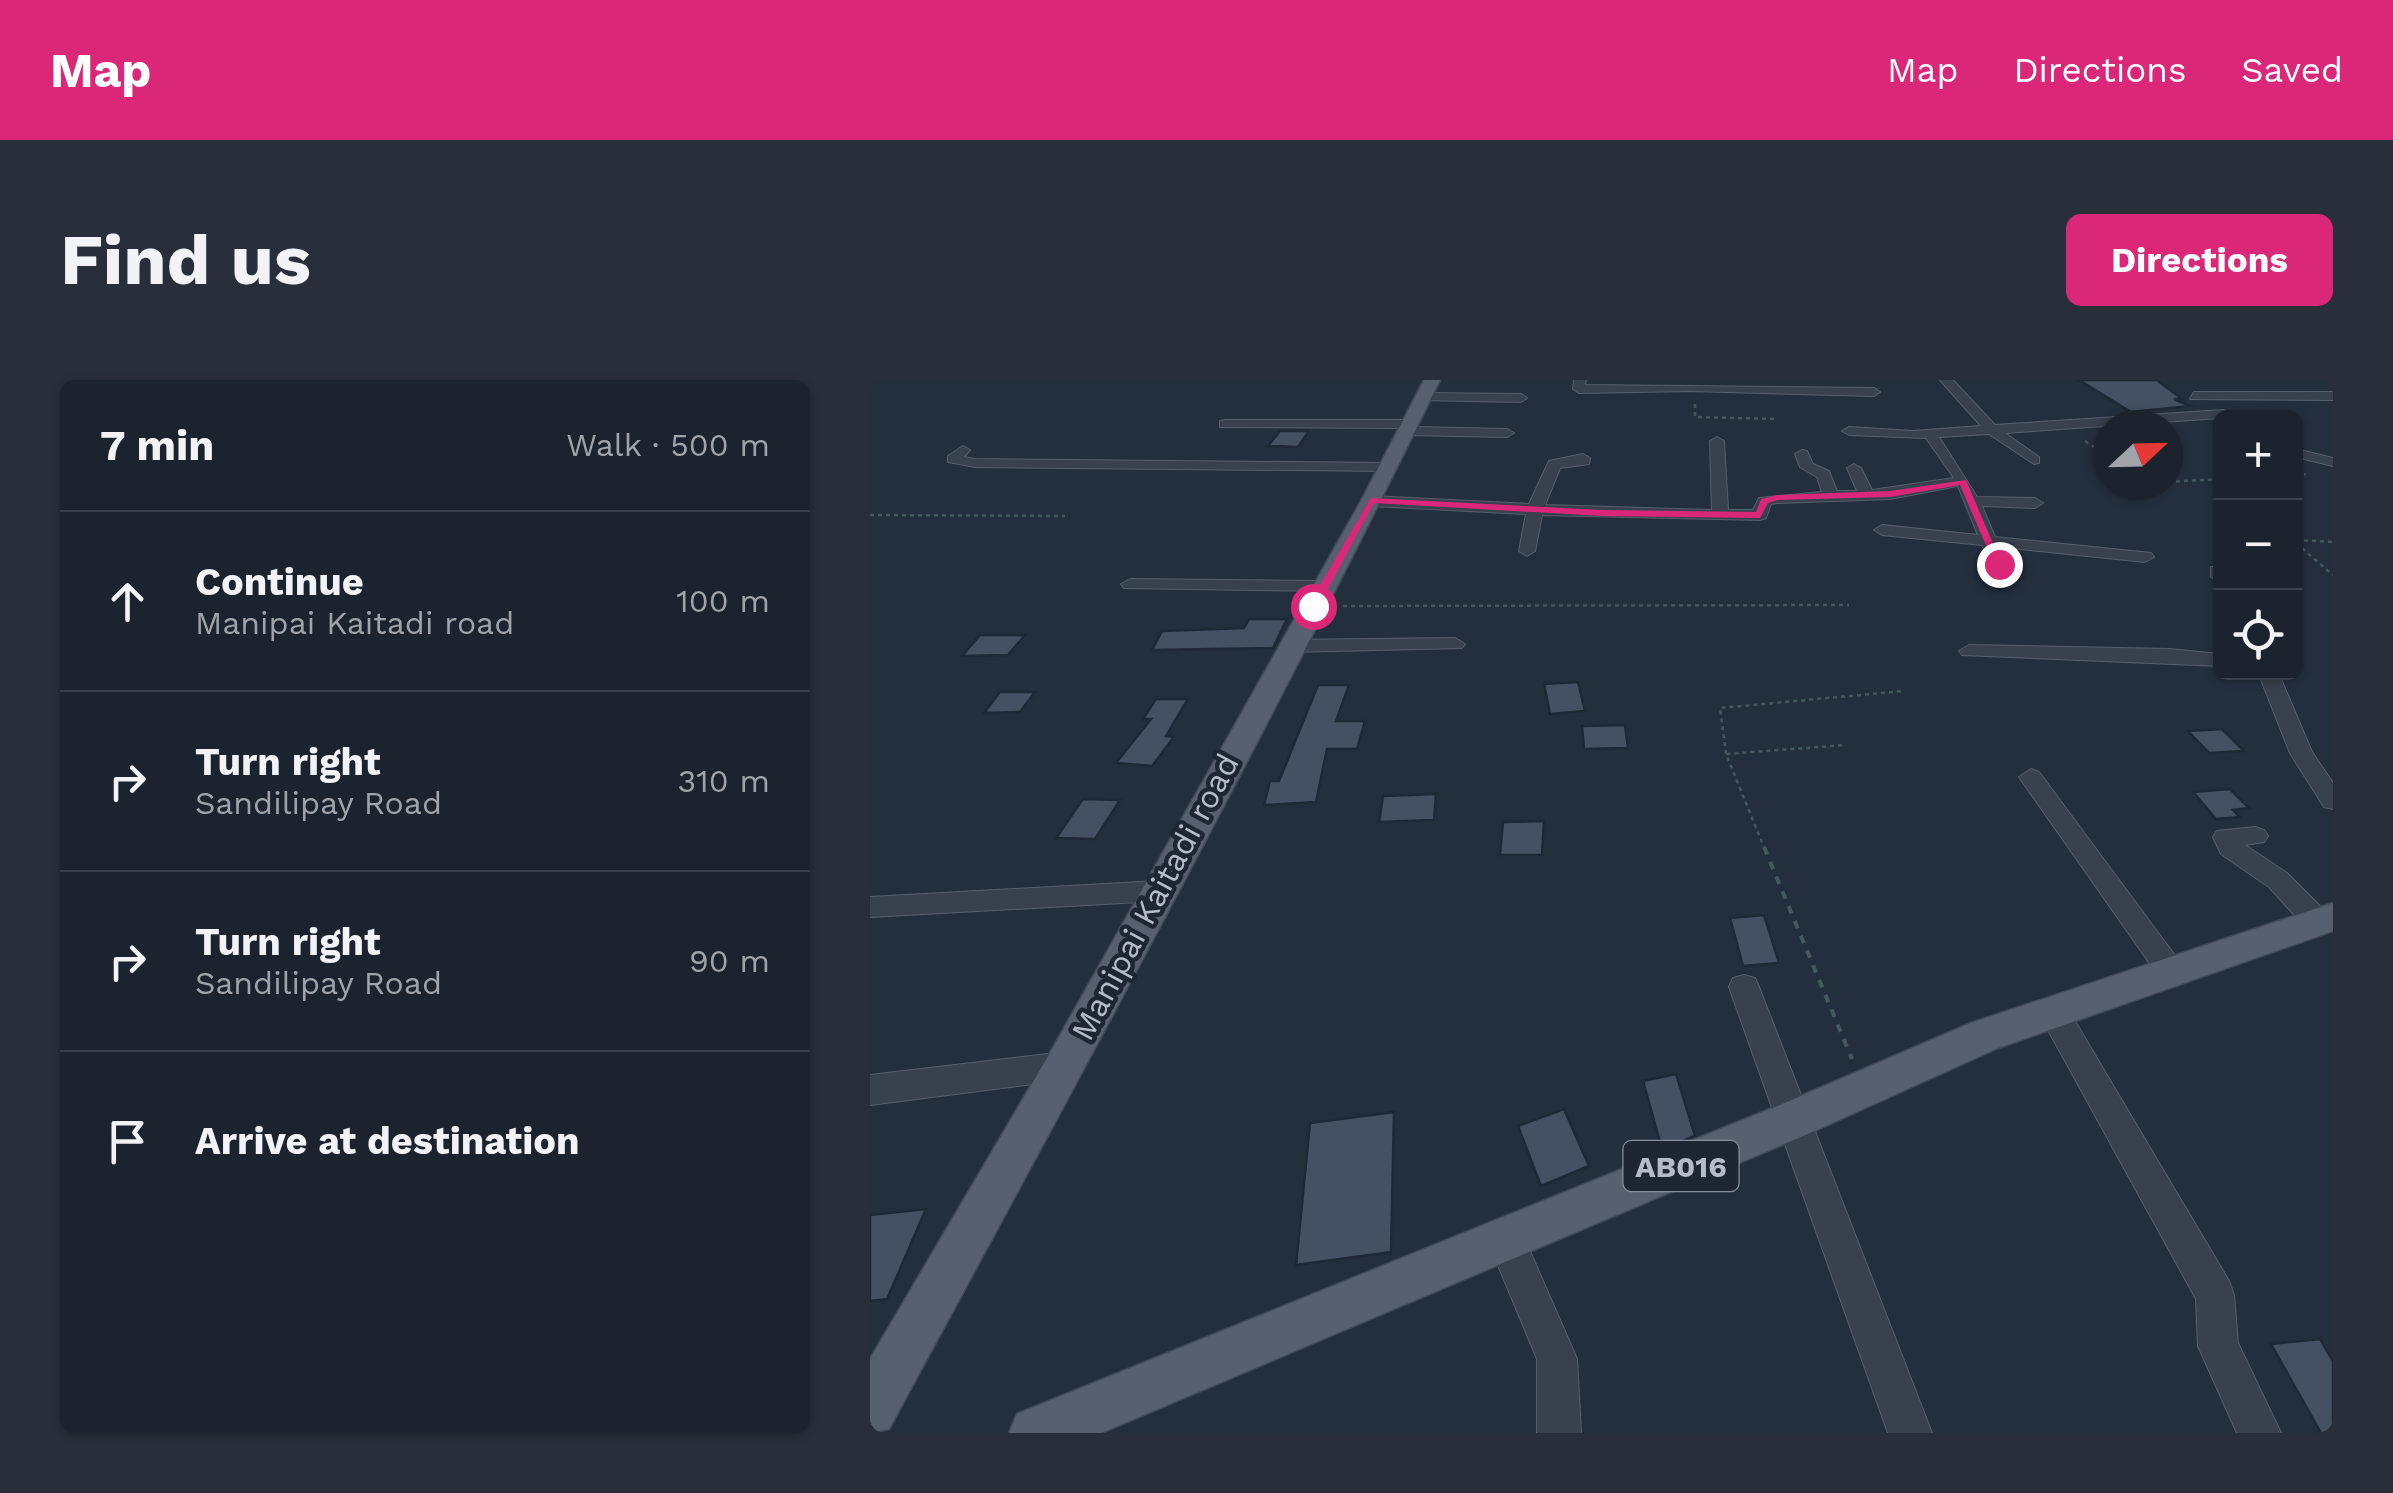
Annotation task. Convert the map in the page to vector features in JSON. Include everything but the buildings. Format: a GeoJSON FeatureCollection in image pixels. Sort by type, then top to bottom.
{"type":"FeatureCollection","features":[{"type":"Feature","properties":{"kind":"main road","name":"Manipai Kaitadi road"},"geometry":{"type":"LineString","coordinates":[[870,1410],[1064,1066],[1418,408]]}},
{"type":"Feature","properties":{"kind":"main road","name":"AB016"},"geometry":{"type":"LineString","coordinates":[[1036,1433],[2052,1010],[2326,920]]}},
{"type":"Feature","properties":{"kind":"street"},"geometry":{"type":"LineString","coordinates":[[1580,380],[1578,389],[1868,391],[1921,434],[1967,490],[1999,564]]}},
{"type":"Feature","properties":{"kind":"street"},"geometry":{"type":"LineString","coordinates":[[1946,380],[1990,428],[2034,460]]}},
{"type":"Feature","properties":{"kind":"street"},"geometry":{"type":"LineString","coordinates":[[2281,380],[2301,396]]}},
{"type":"Feature","properties":{"kind":"street"},"geometry":{"type":"LineString","coordinates":[[2216,410],[2188,392],[2333,396]]}},
{"type":"Feature","properties":{"kind":"street"},"geometry":{"type":"LineString","coordinates":[[1224,424],[1521,398]]}},
{"type":"Feature","properties":{"kind":"street"},"geometry":{"type":"LineString","coordinates":[[1418,408],[1507,433]]}},
{"type":"Feature","properties":{"kind":"street"},"geometry":{"type":"LineString","coordinates":[[1849,431],[1921,434],[2081,421],[2108,424],[2213,417]]}},
{"type":"Feature","properties":{"kind":"street"},"geometry":{"type":"LineString","coordinates":[[1717,441],[1720,516]]}},
{"type":"Feature","properties":{"kind":"street"},"geometry":{"type":"LineString","coordinates":[[963,450],[954,458],[975,463],[1388,466]]}},
{"type":"Feature","properties":{"kind":"street"},"geometry":{"type":"LineString","coordinates":[[1802,454],[1807,467],[1824,474],[1832,498]]}},
{"type":"Feature","properties":{"kind":"street"},"geometry":{"type":"LineString","coordinates":[[2303,455],[2333,462]]}},
{"type":"Feature","properties":{"kind":"street"},"geometry":{"type":"LineString","coordinates":[[1527,551],[1535,510],[1554,464],[1584,462],[1583,458]]}},
{"type":"Feature","properties":{"kind":"street"},"geometry":{"type":"LineString","coordinates":[[1854,468],[1866,496]]}},
{"type":"Feature","properties":{"kind":"street"},"geometry":{"type":"LineString","coordinates":[[1371,500],[1720,516],[1760,515],[1764,501],[1778,498],[2003,487]]}},
{"type":"Feature","properties":{"kind":"street"},"geometry":{"type":"LineString","coordinates":[[1967,490],[2035,502]]}},
{"type":"Feature","properties":{"kind":"street"},"geometry":{"type":"LineString","coordinates":[[1882,530],[2145,557]]}},
{"type":"Feature","properties":{"kind":"street"},"geometry":{"type":"LineString","coordinates":[[1130,584],[1319,596]]}},
{"type":"Feature","properties":{"kind":"street"},"geometry":{"type":"LineString","coordinates":[[1291,646],[1456,644]]}},
{"type":"Feature","properties":{"kind":"street"},"geometry":{"type":"LineString","coordinates":[[1969,651],[2213,659]]}},
{"type":"Feature","properties":{"kind":"street"},"geometry":{"type":"LineString","coordinates":[[2271,680],[2301,753],[2333,801]]}},
{"type":"Feature","properties":{"kind":"street"},"geometry":{"type":"LineString","coordinates":[[2031,777],[2172,973]]}},
{"type":"Feature","properties":{"kind":"street"},"geometry":{"type":"LineString","coordinates":[[2255,836],[2226,837],[2230,848],[2278,880],[2326,920]]}},
{"type":"Feature","properties":{"kind":"street"},"geometry":{"type":"LineString","coordinates":[[870,907],[1158,891]]}},
{"type":"Feature","properties":{"kind":"street"},"geometry":{"type":"LineString","coordinates":[[1744,987],[1910,1433]]}},
{"type":"Feature","properties":{"kind":"street"},"geometry":{"type":"LineString","coordinates":[[2052,1010],[2215,1295],[2218,1346],[2259,1433]]}},
{"type":"Feature","properties":{"kind":"street"},"geometry":{"type":"LineString","coordinates":[[870,1090],[1064,1066]]}},
{"type":"Feature","properties":{"kind":"street"},"geometry":{"type":"LineString","coordinates":[[1506,1238],[1557,1358],[1559,1433]]}},
{"type":"Feature","properties":{"kind":"path"},"geometry":{"type":"LineString","coordinates":[[2183,481],[2213,479]]}},
{"type":"Feature","properties":{"kind":"path"},"geometry":{"type":"LineString","coordinates":[[870,515],[1065,516]]}},
{"type":"Feature","properties":{"kind":"path"},"geometry":{"type":"LineString","coordinates":[[2303,542],[2333,542]]}},
{"type":"Feature","properties":{"kind":"path"},"geometry":{"type":"LineString","coordinates":[[2303,548],[2333,575]]}},
{"type":"Feature","properties":{"kind":"path"},"geometry":{"type":"LineString","coordinates":[[1319,596],[1849,605]]}},
{"type":"Feature","properties":{"kind":"path"},"geometry":{"type":"LineString","coordinates":[[1863,1087],[1726,754],[1720,708],[1903,691]]}},
{"type":"Feature","properties":{"kind":"path"},"geometry":{"type":"LineString","coordinates":[[1726,754],[1845,745]]}},
{"type":"Feature","properties":{"kind":"route"},"geometry":{"type":"LineString","coordinates":[[1313,606],[1371,500],[1603,513],[1760,515],[1764,501],[1778,498],[1890,494],[1963,482],[1999,564]]}}]}
